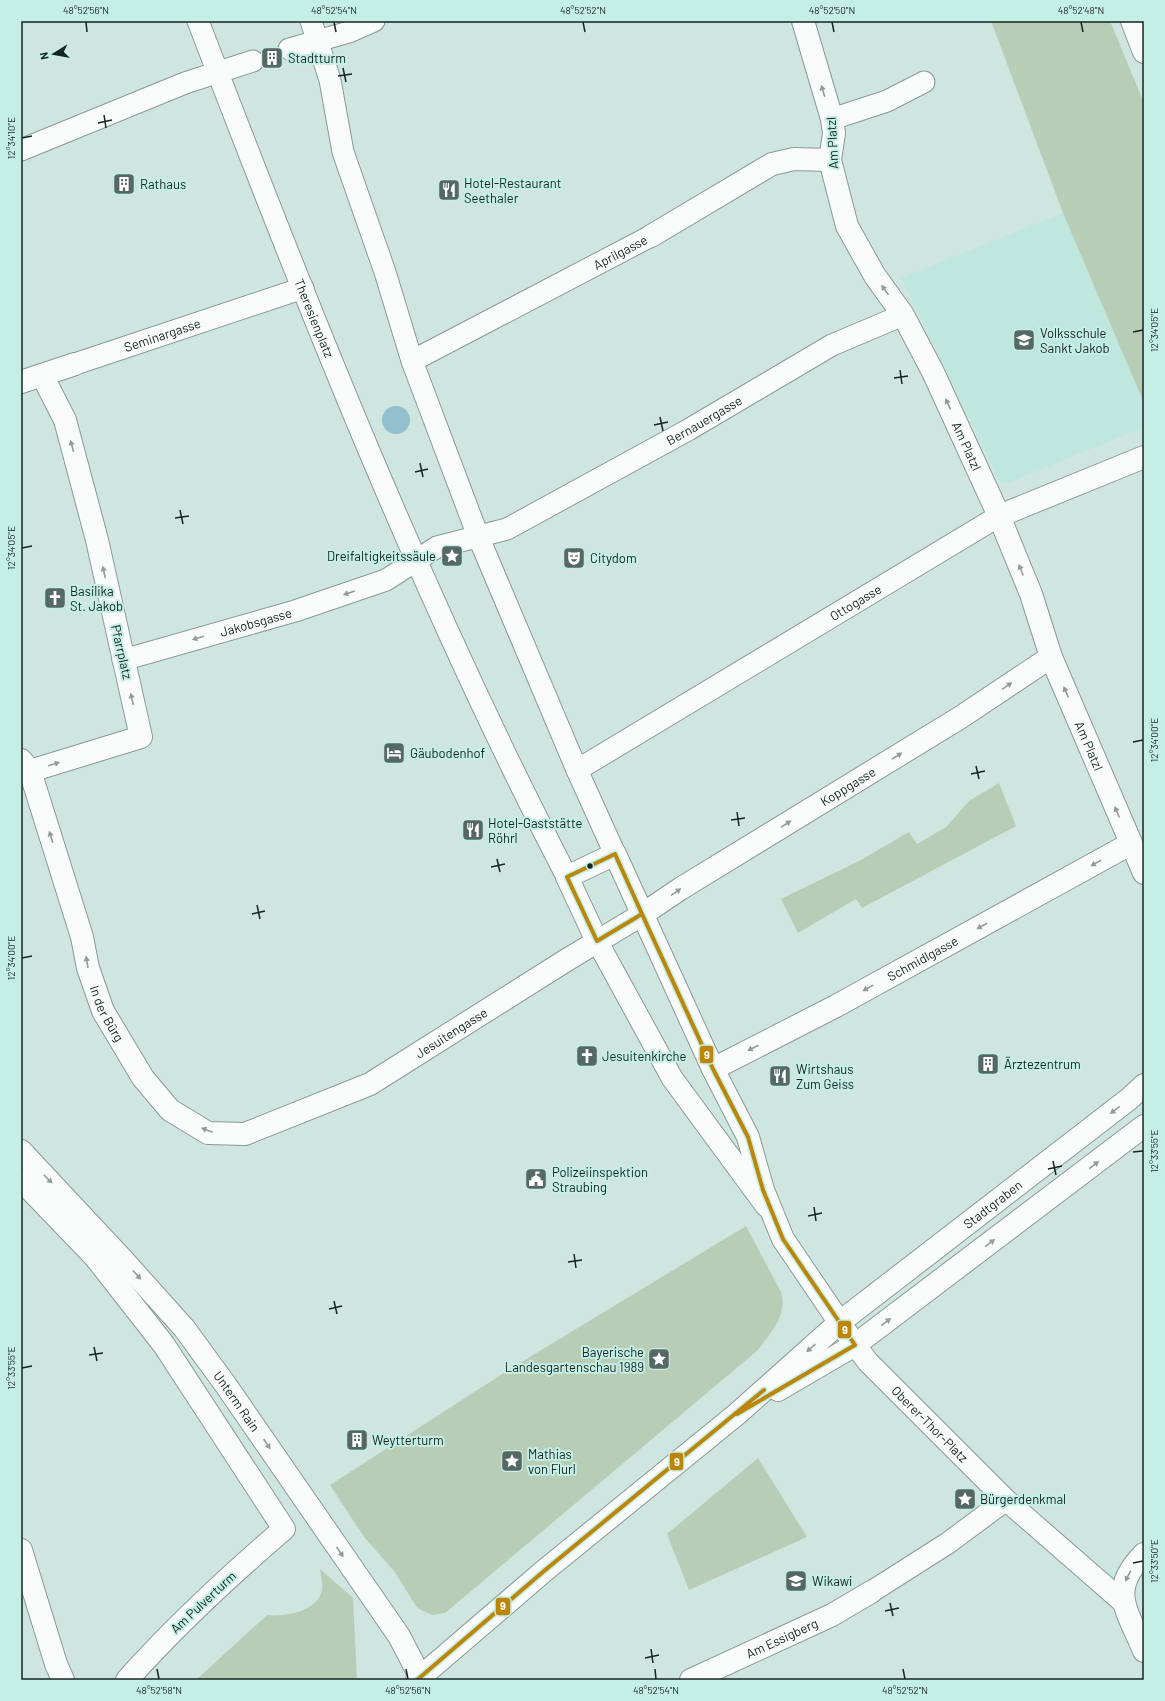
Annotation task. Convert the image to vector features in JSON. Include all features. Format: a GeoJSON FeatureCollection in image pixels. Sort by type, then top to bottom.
{"type":"FeatureCollection","features":[{"type":"Feature","properties":{"kind":"street","name":"Theresienplatz"},"geometry":{"type":"LineString","coordinates":[[198,21],[303,288],[415,561],[516,778],[598,941],[672,1078],[771,1212]]}},
{"type":"Feature","properties":{"kind":"street","name":"Theresienplatz"},"geometry":{"type":"LineString","coordinates":[[310,21],[330,80],[343,152],[385,272],[412,361],[478,536],[577,770],[713,1069],[748,1137],[771,1212],[783,1239],[855,1345]]}},
{"type":"Feature","properties":{"kind":"street"},"geometry":{"type":"LineString","coordinates":[[289,49],[349,32],[374,21]]}},
{"type":"Feature","properties":{"kind":"street","name":"Am Platzl"},"geometry":{"type":"LineString","coordinates":[[803,21],[832,119],[834,133],[830,160],[847,226],[875,276],[903,314],[933,372],[999,516],[1031,594],[1051,657],[1130,844],[1144,873]]}},
{"type":"Feature","properties":{"kind":"street"},"geometry":{"type":"LineString","coordinates":[[1132,21],[1144,52]]}},
{"type":"Feature","properties":{"kind":"street"},"geometry":{"type":"LineString","coordinates":[[21,150],[185,83],[253,61]]}},
{"type":"Feature","properties":{"kind":"street"},"geometry":{"type":"LineString","coordinates":[[832,119],[887,101],[924,82]]}},
{"type":"Feature","properties":{"kind":"street","name":"Aprilgasse"},"geometry":{"type":"LineString","coordinates":[[412,361],[651,236],[772,164],[794,159],[830,160]]}},
{"type":"Feature","properties":{"kind":"street","name":"Seminargasse"},"geometry":{"type":"LineString","coordinates":[[21,382],[303,288]]}},
{"type":"Feature","properties":{"kind":"street","name":"Bernauergasse"},"geometry":{"type":"LineString","coordinates":[[478,536],[507,529],[688,430],[832,345],[903,314]]}},
{"type":"Feature","properties":{"kind":"street","name":"Pfarrplatz"},"geometry":{"type":"LineString","coordinates":[[26,765],[141,737],[97,540],[65,420],[42,375]]}},
{"type":"Feature","properties":{"kind":"street","name":"Ottogasse"},"geometry":{"type":"LineString","coordinates":[[577,770],[999,516],[1144,457]]}},
{"type":"Feature","properties":{"kind":"street"},"geometry":{"type":"LineString","coordinates":[[415,561],[437,547],[478,536]]}},
{"type":"Feature","properties":{"kind":"street","name":"Jakobsgasse"},"geometry":{"type":"LineString","coordinates":[[123,660],[295,611],[386,580],[415,561]]}},
{"type":"Feature","properties":{"kind":"street","name":"Koppgasse"},"geometry":{"type":"LineString","coordinates":[[598,941],[960,717],[1051,657]]}},
{"type":"Feature","properties":{"kind":"street","name":"In der Bürg"},"geometry":{"type":"LineString","coordinates":[[26,765],[82,937],[88,968],[103,1011],[143,1078],[170,1110],[208,1132],[245,1134],[299,1114]]}},
{"type":"Feature","properties":{"kind":"street","name":"Schmidlgasse"},"geometry":{"type":"LineString","coordinates":[[713,1069],[836,1006],[1130,844]]}},
{"type":"Feature","properties":{"kind":"street"},"geometry":{"type":"LineString","coordinates":[[567,877],[616,854]]}},
{"type":"Feature","properties":{"kind":"street","name":"Jesuitengasse"},"geometry":{"type":"LineString","coordinates":[[299,1114],[370,1084],[598,941]]}},
{"type":"Feature","properties":{"kind":"street","name":"Stadtgraben"},"geometry":{"type":"LineString","coordinates":[[737,1414],[840,1322],[1129,1099],[1144,1085]]}},
{"type":"Feature","properties":{"kind":"street"},"geometry":{"type":"LineString","coordinates":[[420,1679],[544,1571],[737,1414],[855,1345],[1144,1126]]}},
{"type":"Feature","properties":{"kind":"street","name":"Unterm Rain"},"geometry":{"type":"LineString","coordinates":[[21,1152],[103,1238],[184,1328],[225,1384],[399,1636],[420,1679]]}},
{"type":"Feature","properties":{"kind":"street"},"geometry":{"type":"LineString","coordinates":[[21,1180],[96,1258],[164,1345],[184,1328]]}},
{"type":"Feature","properties":{"kind":"street","name":"Am Pulverturm"},"geometry":{"type":"LineString","coordinates":[[127,1680],[163,1639],[229,1577],[284,1529],[164,1345]]}},
{"type":"Feature","properties":{"kind":"street","name":"Oberer-Thor-Platz"},"geometry":{"type":"LineString","coordinates":[[855,1345],[868,1362],[1006,1500],[1123,1602]]}},
{"type":"Feature","properties":{"kind":"street"},"geometry":{"type":"LineString","coordinates":[[870,1592],[948,1542],[1006,1500]]}},
{"type":"Feature","properties":{"kind":"street"},"geometry":{"type":"LineString","coordinates":[[21,1550],[56,1664],[63,1680]]}},
{"type":"Feature","properties":{"kind":"street"},"geometry":{"type":"LineString","coordinates":[[1143,1647],[1123,1602],[1126,1577],[1144,1554]]}},
{"type":"Feature","properties":{"kind":"street","name":"Am Essigberg"},"geometry":{"type":"LineString","coordinates":[[691,1680],[832,1615],[870,1592]]}},
{"type":"Feature","properties":{"kind":"shaded area"},"geometry":{"type":"Polygon","coordinates":[[[991,21],[1110,21],[1144,103],[1144,403],[1063,213],[991,21]]]}},
{"type":"Feature","properties":{"kind":"shaded area","name":"Volksschule Sankt Jakob"},"geometry":{"type":"Polygon","coordinates":[[[1063,213],[1144,403],[1144,427],[1006,484],[1000,482],[901,278],[1063,213]]]}},
{"type":"Feature","properties":{"kind":"shaded area"},"geometry":{"type":"Polygon","coordinates":[[[999,783],[1016,826],[862,908],[856,899],[798,933],[781,899],[859,861],[909,832],[917,844],[946,827],[969,801],[999,783]]]}},
{"type":"Feature","properties":{"kind":"shaded area"},"geometry":{"type":"Polygon","coordinates":[[[746,1226],[781,1292],[783,1300],[777,1323],[758,1350],[445,1613],[432,1615],[416,1606],[394,1571],[364,1537],[330,1485],[510,1369],[746,1226]]]}},
{"type":"Feature","properties":{"kind":"shaded area"},"geometry":{"type":"Polygon","coordinates":[[[758,1458],[807,1537],[689,1590],[667,1534],[758,1458]]]}},
{"type":"Feature","properties":{"kind":"shaded area"},"geometry":{"type":"Polygon","coordinates":[[[320,1569],[353,1598],[357,1680],[196,1680],[267,1615],[282,1615],[299,1612],[314,1603],[322,1590],[320,1569]]]}},
{"type":"Feature","properties":{"kind":"water"},"geometry":{"type":"Polygon","coordinates":[[[396,406],[406,410],[410,420],[406,430],[396,434],[386,430],[382,420],[386,410],[396,406]]]}},
{"type":"Feature","properties":{"kind":"transit line","name":"9"},"geometry":{"type":"LineString","coordinates":[[615,854],[642,914],[597,941],[567,877],[615,854]]}},
{"type":"Feature","properties":{"kind":"transit line","name":"9"},"geometry":{"type":"LineString","coordinates":[[642,914],[713,1069],[748,1137],[763,1190],[783,1239],[855,1345],[737,1414]]}},
{"type":"Feature","properties":{"kind":"transit line","name":"9"},"geometry":{"type":"LineString","coordinates":[[417,1680],[544,1571],[764,1390]]}},
{"type":"Feature","properties":{"kind":"place","name":"Stadtturm"},"geometry":{"type":"Point","coordinates":[272,58]}},
{"type":"Feature","properties":{"kind":"place","name":"Rathaus"},"geometry":{"type":"Point","coordinates":[124,184]}},
{"type":"Feature","properties":{"kind":"place","name":"Hotel-Restaurant Seethaler"},"geometry":{"type":"Point","coordinates":[449,190]}},
{"type":"Feature","properties":{"kind":"place","name":"Volksschule Sankt Jakob"},"geometry":{"type":"Point","coordinates":[1024,340]}},
{"type":"Feature","properties":{"kind":"place","name":"Dreifaltigkeitssäule"},"geometry":{"type":"Point","coordinates":[452,556]}},
{"type":"Feature","properties":{"kind":"place","name":"Citydom"},"geometry":{"type":"Point","coordinates":[574,558]}},
{"type":"Feature","properties":{"kind":"place","name":"Basilika St. Jakob"},"geometry":{"type":"Point","coordinates":[55,598]}},
{"type":"Feature","properties":{"kind":"place","name":"Gäubodenhof"},"geometry":{"type":"Point","coordinates":[394,753]}},
{"type":"Feature","properties":{"kind":"place","name":"Hotel-Gaststätte Röhrl"},"geometry":{"type":"Point","coordinates":[473,830]}},
{"type":"Feature","properties":{"kind":"place","name":"Jesuitenkirche"},"geometry":{"type":"Point","coordinates":[587,1056]}},
{"type":"Feature","properties":{"kind":"place","name":"Ärztezentrum"},"geometry":{"type":"Point","coordinates":[988,1064]}},
{"type":"Feature","properties":{"kind":"place","name":"Wirtshaus Zum Geiss"},"geometry":{"type":"Point","coordinates":[780,1076]}},
{"type":"Feature","properties":{"kind":"place","name":"Polizeiinspektion Straubing"},"geometry":{"type":"Point","coordinates":[536,1179]}},
{"type":"Feature","properties":{"kind":"place","name":"Bayerische Landesgartenschau 1989"},"geometry":{"type":"Point","coordinates":[659,1359]}},
{"type":"Feature","properties":{"kind":"place","name":"Weytterturm"},"geometry":{"type":"Point","coordinates":[357,1440]}},
{"type":"Feature","properties":{"kind":"place","name":"Mathias von Flurl"},"geometry":{"type":"Point","coordinates":[512,1461]}},
{"type":"Feature","properties":{"kind":"place","name":"Bürgerdenkmal"},"geometry":{"type":"Point","coordinates":[965,1499]}},
{"type":"Feature","properties":{"kind":"place","name":"Wikawi"},"geometry":{"type":"Point","coordinates":[796,1581]}}]}
